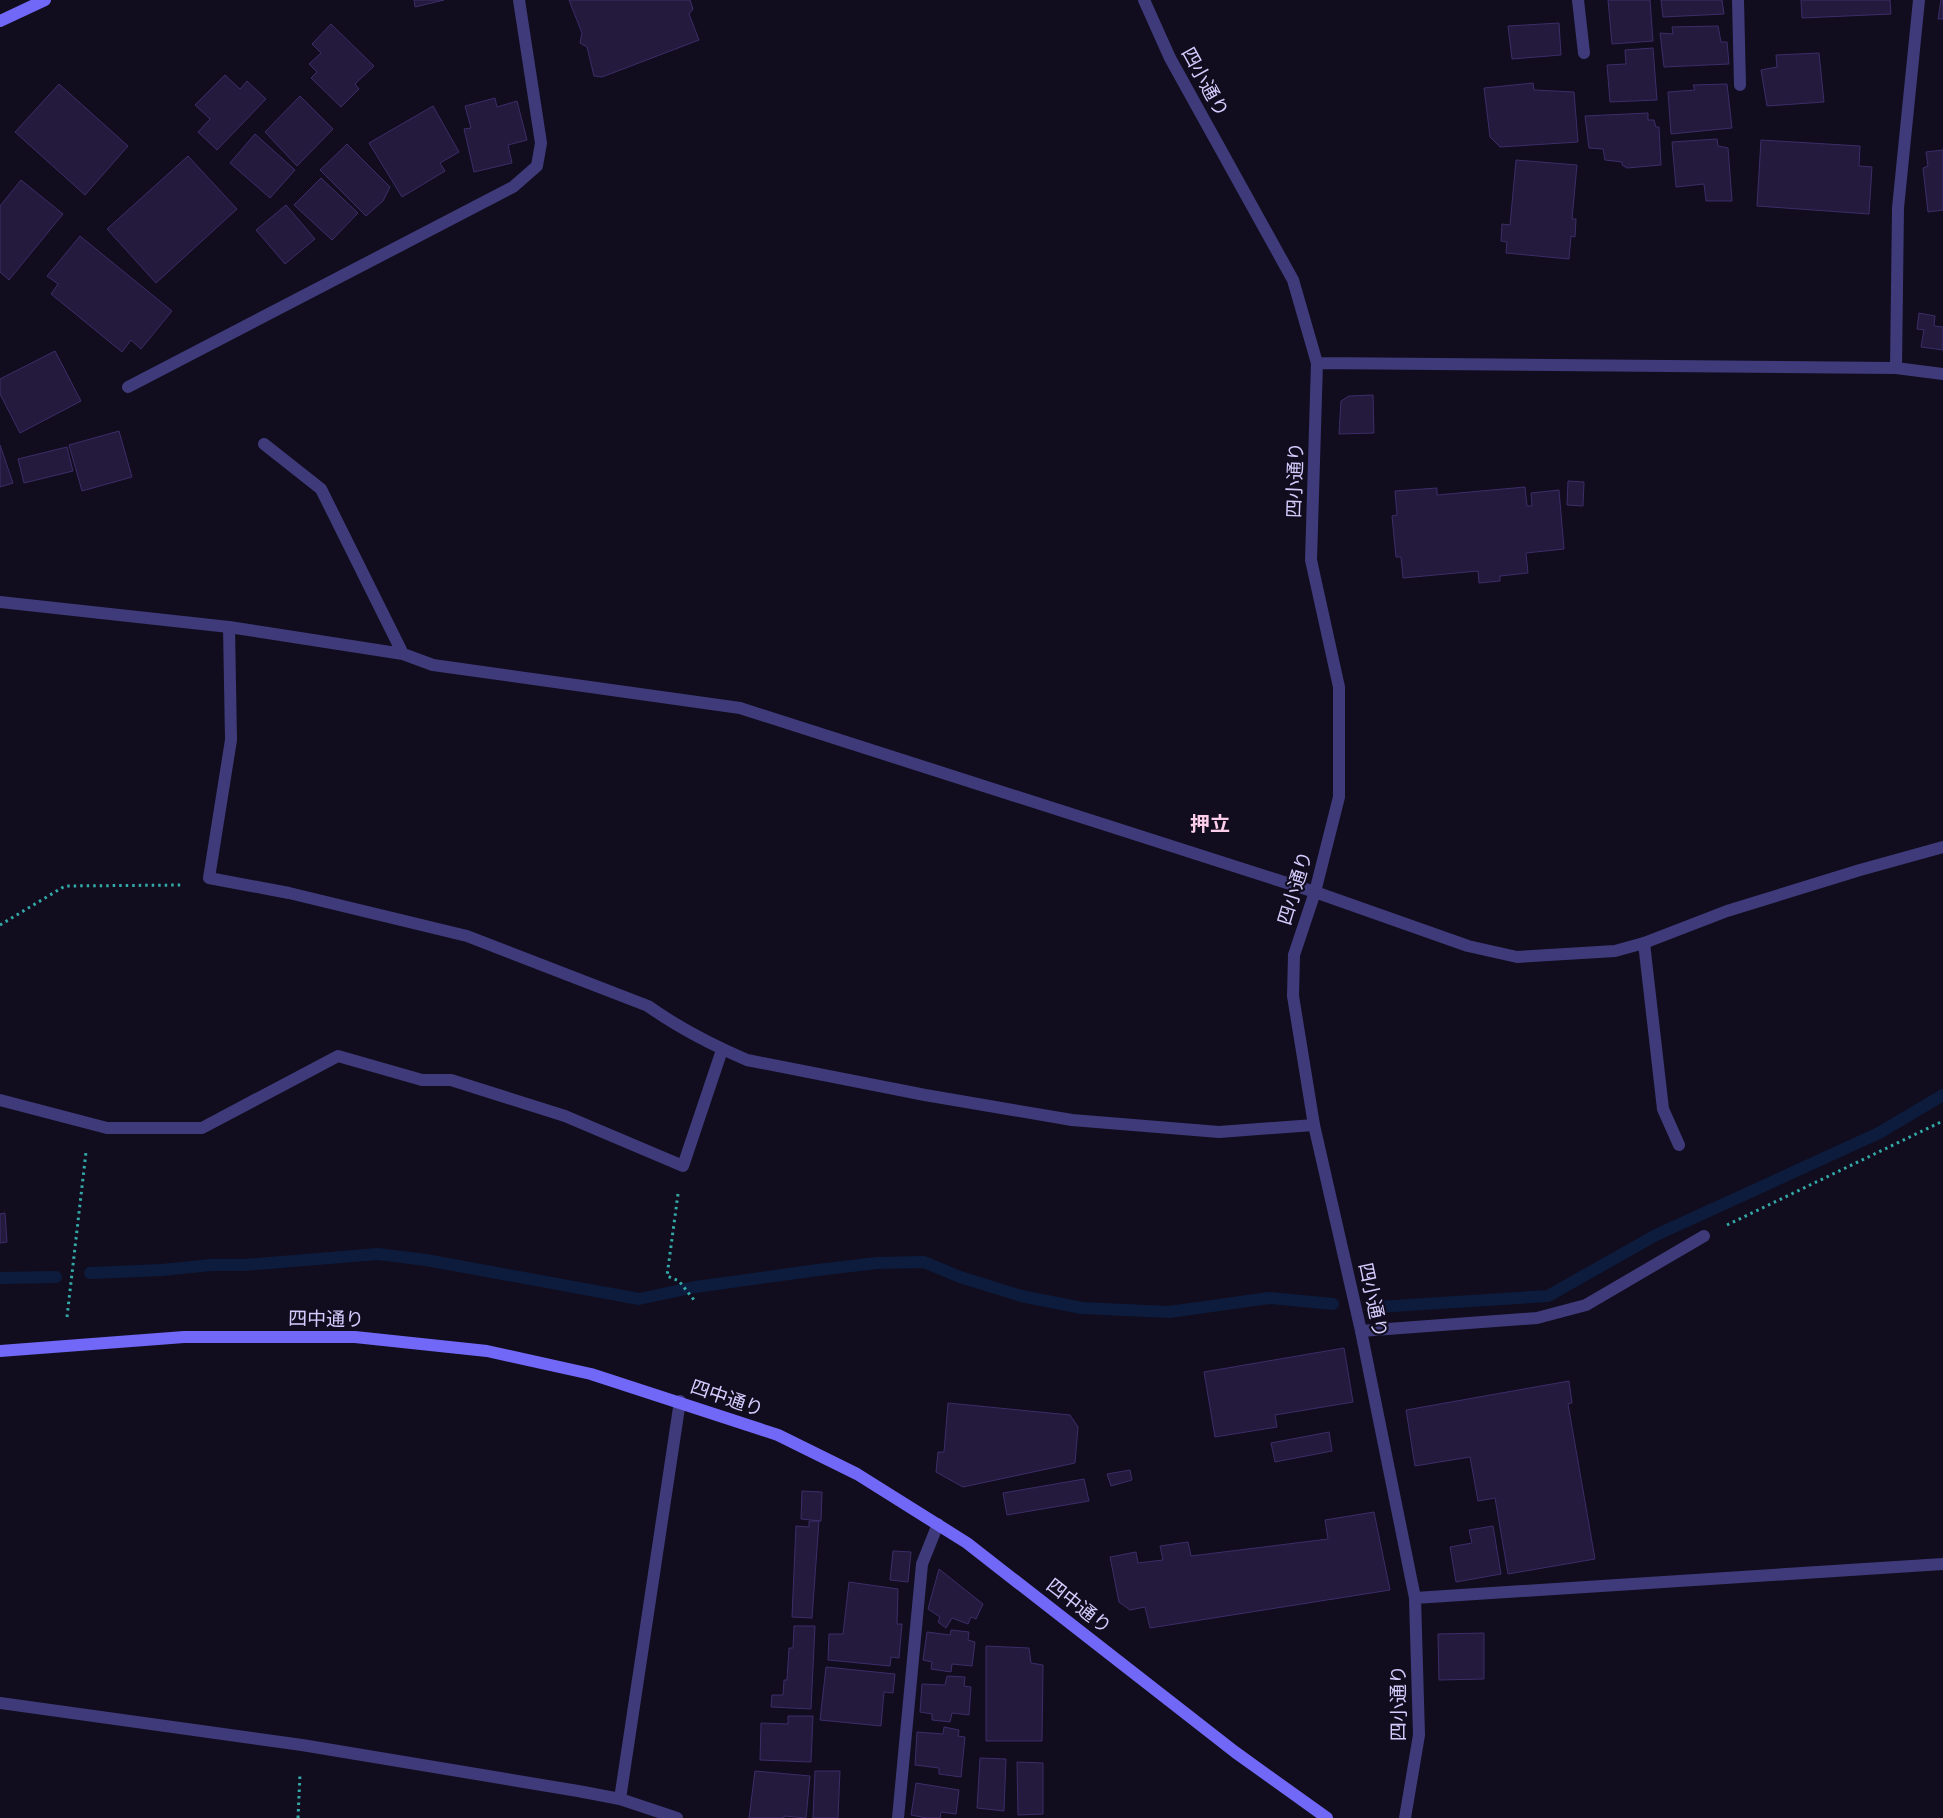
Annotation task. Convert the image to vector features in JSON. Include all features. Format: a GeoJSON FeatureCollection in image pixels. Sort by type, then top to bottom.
{"type":"FeatureCollection","features":[{"type":"Feature","properties":{"kind":"street"},"geometry":{"type":"LineString","coordinates":[[0,21],[45,0]]}},
{"type":"Feature","properties":{"kind":"street"},"geometry":{"type":"LineString","coordinates":[[128,387],[513,187],[537,166],[541,143],[519,0]]}},
{"type":"Feature","properties":{"kind":"street","name":"四小通り"},"geometry":{"type":"LineString","coordinates":[[1144,0],[1170,58],[1293,280],[1317,363],[1311,560],[1339,687],[1339,797],[1315,892],[1294,955],[1293,996],[1314,1125],[1361,1331],[1415,1598],[1419,1735],[1405,1818]]}},
{"type":"Feature","properties":{"kind":"street"},"geometry":{"type":"LineString","coordinates":[[1578,0],[1584,53]]}},
{"type":"Feature","properties":{"kind":"street"},"geometry":{"type":"LineString","coordinates":[[1738,0],[1740,85]]}},
{"type":"Feature","properties":{"kind":"street"},"geometry":{"type":"LineString","coordinates":[[1896,368],[1898,208],[1919,0]]}},
{"type":"Feature","properties":{"kind":"street"},"geometry":{"type":"LineString","coordinates":[[1317,363],[1896,368],[1943,374]]}},
{"type":"Feature","properties":{"kind":"street"},"geometry":{"type":"LineString","coordinates":[[264,444],[322,489],[403,654]]}},
{"type":"Feature","properties":{"kind":"street"},"geometry":{"type":"LineString","coordinates":[[0,602],[229,627],[403,654],[433,666],[740,708],[1315,892],[1468,946],[1517,957],[1615,951],[1644,943],[1727,911],[1860,870],[1943,847]]}},
{"type":"Feature","properties":{"kind":"street"},"geometry":{"type":"LineString","coordinates":[[229,627],[231,740],[209,878],[289,893],[467,936],[648,1006],[674,1024],[722,1050],[747,1060],[925,1095],[1072,1120],[1219,1132],[1314,1125]]}},
{"type":"Feature","properties":{"kind":"street"},"geometry":{"type":"LineString","coordinates":[[1644,943],[1663,1109],[1679,1145]]}},
{"type":"Feature","properties":{"kind":"street"},"geometry":{"type":"LineString","coordinates":[[0,1100],[107,1128],[202,1128],[338,1056],[422,1080],[451,1080],[565,1116],[683,1166],[722,1050]]}},
{"type":"Feature","properties":{"kind":"street"},"geometry":{"type":"LineString","coordinates":[[1361,1331],[1537,1318],[1553,1314],[1586,1304],[1704,1236]]}},
{"type":"Feature","properties":{"kind":"street","name":"四中通り"},"geometry":{"type":"LineString","coordinates":[[0,1352],[64,1345],[184,1337],[356,1337],[487,1351],[591,1374],[778,1434],[857,1474],[967,1543],[1235,1752],[1327,1818]]}},
{"type":"Feature","properties":{"kind":"street"},"geometry":{"type":"LineString","coordinates":[[620,1799],[680,1401]]}},
{"type":"Feature","properties":{"kind":"street"},"geometry":{"type":"LineString","coordinates":[[898,1818],[922,1564],[938,1524]]}},
{"type":"Feature","properties":{"kind":"street"},"geometry":{"type":"LineString","coordinates":[[1415,1598],[1943,1564]]}},
{"type":"Feature","properties":{"kind":"street"},"geometry":{"type":"LineString","coordinates":[[0,1703],[302,1745],[620,1799],[677,1818]]}},
{"type":"Feature","properties":{"kind":"path"},"geometry":{"type":"LineString","coordinates":[[0,925],[65,886],[194,885],[209,878]]}},
{"type":"Feature","properties":{"kind":"path"},"geometry":{"type":"LineString","coordinates":[[1704,1236],[1943,1121]]}},
{"type":"Feature","properties":{"kind":"path"},"geometry":{"type":"LineString","coordinates":[[64,1345],[90,1123]]}},
{"type":"Feature","properties":{"kind":"path"},"geometry":{"type":"LineString","coordinates":[[683,1166],[667,1276],[679,1282],[694,1300]]}},
{"type":"Feature","properties":{"kind":"path"},"geometry":{"type":"LineString","coordinates":[[298,1818],[302,1745]]}},
{"type":"Feature","properties":{"kind":"building"},"geometry":{"type":"Polygon","coordinates":[[[414,0],[444,0],[415,7],[414,0]]]}},
{"type":"Feature","properties":{"kind":"building"},"geometry":{"type":"Polygon","coordinates":[[[569,0],[690,0],[693,9],[689,14],[699,40],[602,77],[594,76],[587,47],[580,43],[582,33],[569,0]]]}},
{"type":"Feature","properties":{"kind":"building"},"geometry":{"type":"Polygon","coordinates":[[[1608,0],[1650,0],[1653,41],[1612,44],[1608,0]]]}},
{"type":"Feature","properties":{"kind":"building"},"geometry":{"type":"Polygon","coordinates":[[[1661,0],[1722,0],[1724,14],[1663,17],[1661,0]]]}},
{"type":"Feature","properties":{"kind":"building"},"geometry":{"type":"Polygon","coordinates":[[[1801,0],[1890,0],[1891,14],[1802,18],[1801,0]]]}},
{"type":"Feature","properties":{"kind":"building"},"geometry":{"type":"Polygon","coordinates":[[[1941,0],[1943,0],[1943,19],[1938,19],[1941,0]]]}},
{"type":"Feature","properties":{"kind":"building"},"geometry":{"type":"Polygon","coordinates":[[[1559,23],[1561,55],[1512,59],[1508,26],[1559,23]]]}},
{"type":"Feature","properties":{"kind":"building"},"geometry":{"type":"Polygon","coordinates":[[[331,24],[374,66],[355,84],[359,89],[341,107],[311,78],[317,72],[309,64],[321,53],[312,44],[331,24]]]}},
{"type":"Feature","properties":{"kind":"building"},"geometry":{"type":"Polygon","coordinates":[[[1718,26],[1721,42],[1727,42],[1729,64],[1664,67],[1660,33],[1673,34],[1672,27],[1718,26]]]}},
{"type":"Feature","properties":{"kind":"building"},"geometry":{"type":"Polygon","coordinates":[[[1653,48],[1657,100],[1610,102],[1607,65],[1626,64],[1625,50],[1653,48]]]}},
{"type":"Feature","properties":{"kind":"building"},"geometry":{"type":"Polygon","coordinates":[[[1819,53],[1824,102],[1767,106],[1761,70],[1777,67],[1776,55],[1819,53]]]}},
{"type":"Feature","properties":{"kind":"building"},"geometry":{"type":"Polygon","coordinates":[[[225,75],[240,89],[247,81],[266,99],[217,150],[198,132],[210,119],[195,105],[225,75]]]}},
{"type":"Feature","properties":{"kind":"building"},"geometry":{"type":"Polygon","coordinates":[[[1533,83],[1534,90],[1574,92],[1578,142],[1500,147],[1490,137],[1484,88],[1533,83]]]}},
{"type":"Feature","properties":{"kind":"building"},"geometry":{"type":"Polygon","coordinates":[[[59,84],[128,146],[85,195],[15,132],[59,84]]]}},
{"type":"Feature","properties":{"kind":"building"},"geometry":{"type":"Polygon","coordinates":[[[1727,84],[1732,128],[1671,134],[1668,92],[1695,90],[1693,85],[1727,84]]]}},
{"type":"Feature","properties":{"kind":"building"},"geometry":{"type":"Polygon","coordinates":[[[300,96],[333,129],[297,166],[265,132],[300,96]]]}},
{"type":"Feature","properties":{"kind":"building"},"geometry":{"type":"Polygon","coordinates":[[[495,98],[497,107],[517,101],[527,140],[508,145],[512,163],[474,172],[464,129],[471,128],[465,106],[495,98]]]}},
{"type":"Feature","properties":{"kind":"building"},"geometry":{"type":"Polygon","coordinates":[[[433,106],[459,152],[440,163],[445,171],[402,197],[369,143],[433,106]]]}},
{"type":"Feature","properties":{"kind":"building"},"geometry":{"type":"Polygon","coordinates":[[[1648,113],[1648,120],[1654,120],[1656,127],[1659,127],[1661,165],[1627,168],[1622,165],[1622,162],[1605,160],[1603,149],[1589,148],[1585,116],[1648,113]]]}},
{"type":"Feature","properties":{"kind":"building"},"geometry":{"type":"Polygon","coordinates":[[[255,134],[295,170],[270,198],[230,163],[255,134]]]}},
{"type":"Feature","properties":{"kind":"building"},"geometry":{"type":"Polygon","coordinates":[[[1717,139],[1718,146],[1728,148],[1732,201],[1706,201],[1704,184],[1676,187],[1672,142],[1717,139]]]}},
{"type":"Feature","properties":{"kind":"building"},"geometry":{"type":"Polygon","coordinates":[[[1761,140],[1860,146],[1859,166],[1872,167],[1869,214],[1757,206],[1761,140]]]}},
{"type":"Feature","properties":{"kind":"building"},"geometry":{"type":"Polygon","coordinates":[[[347,144],[390,187],[383,201],[366,216],[320,170],[347,144]]]}},
{"type":"Feature","properties":{"kind":"building"},"geometry":{"type":"Polygon","coordinates":[[[1943,150],[1943,210],[1928,212],[1923,168],[1928,166],[1926,152],[1943,150]]]}},
{"type":"Feature","properties":{"kind":"building"},"geometry":{"type":"Polygon","coordinates":[[[188,156],[237,209],[156,283],[107,229],[188,156]]]}},
{"type":"Feature","properties":{"kind":"building"},"geometry":{"type":"Polygon","coordinates":[[[1516,160],[1577,165],[1572,219],[1576,219],[1575,237],[1571,236],[1569,259],[1506,253],[1507,242],[1501,241],[1502,224],[1510,225],[1516,160]]]}},
{"type":"Feature","properties":{"kind":"building"},"geometry":{"type":"Polygon","coordinates":[[[321,178],[358,213],[332,240],[294,205],[321,178]]]}},
{"type":"Feature","properties":{"kind":"building"},"geometry":{"type":"Polygon","coordinates":[[[21,180],[63,214],[9,280],[0,272],[0,206],[21,180]]]}},
{"type":"Feature","properties":{"kind":"building"},"geometry":{"type":"Polygon","coordinates":[[[286,205],[315,239],[285,264],[256,230],[286,205]]]}},
{"type":"Feature","properties":{"kind":"building"},"geometry":{"type":"Polygon","coordinates":[[[80,236],[172,311],[141,349],[131,340],[122,352],[51,294],[58,284],[47,276],[80,236]]]}},
{"type":"Feature","properties":{"kind":"building"},"geometry":{"type":"Polygon","coordinates":[[[1919,313],[1935,316],[1934,326],[1943,327],[1943,350],[1921,347],[1924,330],[1917,329],[1919,313]]]}},
{"type":"Feature","properties":{"kind":"building"},"geometry":{"type":"Polygon","coordinates":[[[55,351],[81,401],[20,433],[0,394],[0,379],[55,351]]]}},
{"type":"Feature","properties":{"kind":"building"},"geometry":{"type":"Polygon","coordinates":[[[1373,395],[1374,433],[1339,434],[1341,401],[1349,396],[1373,395]]]}},
{"type":"Feature","properties":{"kind":"building"},"geometry":{"type":"Polygon","coordinates":[[[119,431],[132,477],[82,491],[69,445],[119,431]]]}},
{"type":"Feature","properties":{"kind":"building"},"geometry":{"type":"Polygon","coordinates":[[[0,445],[13,483],[0,487],[0,445]]]}},
{"type":"Feature","properties":{"kind":"building"},"geometry":{"type":"Polygon","coordinates":[[[67,447],[73,471],[24,483],[18,459],[67,447]]]}},
{"type":"Feature","properties":{"kind":"building"},"geometry":{"type":"Polygon","coordinates":[[[1568,481],[1584,482],[1583,506],[1567,505],[1568,481]]]}},
{"type":"Feature","properties":{"kind":"building"},"geometry":{"type":"Polygon","coordinates":[[[1525,487],[1527,506],[1532,506],[1531,493],[1559,490],[1564,549],[1526,553],[1528,573],[1500,576],[1500,581],[1479,583],[1478,571],[1403,578],[1401,557],[1396,557],[1392,516],[1397,515],[1395,491],[1437,488],[1437,495],[1525,487]]]}},
{"type":"Feature","properties":{"kind":"building"},"geometry":{"type":"Polygon","coordinates":[[[5,1213],[7,1242],[0,1243],[0,1214],[5,1213]]]}},
{"type":"Feature","properties":{"kind":"building"},"geometry":{"type":"Polygon","coordinates":[[[1344,1348],[1353,1402],[1275,1415],[1277,1427],[1215,1437],[1204,1372],[1344,1348]]]}},
{"type":"Feature","properties":{"kind":"building"},"geometry":{"type":"Polygon","coordinates":[[[1569,1381],[1572,1403],[1568,1404],[1595,1559],[1508,1574],[1495,1498],[1478,1501],[1470,1457],[1415,1466],[1406,1410],[1569,1381]]]}},
{"type":"Feature","properties":{"kind":"building"},"geometry":{"type":"Polygon","coordinates":[[[948,1403],[1070,1415],[1078,1427],[1075,1463],[963,1487],[936,1472],[938,1452],[944,1452],[948,1403]]]}},
{"type":"Feature","properties":{"kind":"building"},"geometry":{"type":"Polygon","coordinates":[[[1329,1432],[1332,1451],[1275,1462],[1271,1443],[1329,1432]]]}},
{"type":"Feature","properties":{"kind":"building"},"geometry":{"type":"Polygon","coordinates":[[[1130,1470],[1132,1480],[1111,1486],[1107,1474],[1130,1470]]]}},
{"type":"Feature","properties":{"kind":"building"},"geometry":{"type":"Polygon","coordinates":[[[1084,1479],[1089,1501],[1007,1515],[1003,1493],[1084,1479]]]}},
{"type":"Feature","properties":{"kind":"building"},"geometry":{"type":"Polygon","coordinates":[[[802,1491],[822,1492],[821,1521],[801,1519],[802,1491]]]}},
{"type":"Feature","properties":{"kind":"building"},"geometry":{"type":"Polygon","coordinates":[[[1374,1512],[1390,1590],[1150,1628],[1145,1607],[1130,1610],[1119,1602],[1110,1557],[1136,1552],[1138,1563],[1163,1560],[1160,1546],[1188,1542],[1191,1556],[1328,1539],[1325,1520],[1374,1512]]]}},
{"type":"Feature","properties":{"kind":"building"},"geometry":{"type":"Polygon","coordinates":[[[809,1521],[819,1521],[812,1618],[792,1617],[796,1526],[809,1527],[809,1521]]]}},
{"type":"Feature","properties":{"kind":"building"},"geometry":{"type":"Polygon","coordinates":[[[1493,1526],[1501,1574],[1456,1582],[1450,1547],[1472,1543],[1469,1530],[1493,1526]]]}},
{"type":"Feature","properties":{"kind":"building"},"geometry":{"type":"Polygon","coordinates":[[[893,1551],[911,1552],[908,1582],[890,1580],[893,1551]]]}},
{"type":"Feature","properties":{"kind":"building"},"geometry":{"type":"Polygon","coordinates":[[[939,1569],[983,1604],[976,1619],[971,1617],[968,1624],[952,1618],[946,1628],[938,1622],[940,1617],[928,1609],[939,1569]]]}},
{"type":"Feature","properties":{"kind":"building"},"geometry":{"type":"Polygon","coordinates":[[[849,1582],[898,1589],[897,1624],[902,1624],[899,1658],[891,1657],[890,1666],[828,1660],[829,1634],[843,1634],[849,1582]]]}},
{"type":"Feature","properties":{"kind":"building"},"geometry":{"type":"Polygon","coordinates":[[[794,1626],[815,1626],[811,1709],[771,1707],[772,1695],[783,1695],[784,1680],[787,1680],[789,1648],[793,1648],[794,1626]]]}},
{"type":"Feature","properties":{"kind":"building"},"geometry":{"type":"Polygon","coordinates":[[[951,1630],[969,1632],[968,1640],[975,1642],[972,1666],[952,1664],[951,1672],[931,1669],[932,1662],[923,1660],[927,1632],[950,1635],[951,1630]]]}},
{"type":"Feature","properties":{"kind":"building"},"geometry":{"type":"Polygon","coordinates":[[[1484,1633],[1484,1679],[1439,1680],[1438,1634],[1484,1633]]]}},
{"type":"Feature","properties":{"kind":"building"},"geometry":{"type":"Polygon","coordinates":[[[986,1646],[1029,1648],[1031,1663],[1043,1665],[1042,1741],[986,1741],[986,1646]]]}},
{"type":"Feature","properties":{"kind":"building"},"geometry":{"type":"Polygon","coordinates":[[[826,1667],[895,1674],[893,1693],[884,1692],[881,1726],[820,1720],[826,1667]]]}},
{"type":"Feature","properties":{"kind":"building"},"geometry":{"type":"Polygon","coordinates":[[[947,1676],[965,1677],[964,1686],[971,1687],[969,1715],[952,1713],[950,1722],[932,1720],[932,1714],[920,1712],[922,1684],[945,1685],[947,1676]]]}},
{"type":"Feature","properties":{"kind":"building"},"geometry":{"type":"Polygon","coordinates":[[[788,1716],[813,1716],[811,1762],[760,1760],[761,1723],[788,1724],[788,1716]]]}},
{"type":"Feature","properties":{"kind":"building"},"geometry":{"type":"Polygon","coordinates":[[[944,1727],[959,1730],[958,1736],[965,1737],[961,1777],[939,1774],[939,1768],[915,1765],[917,1732],[943,1734],[944,1727]]]}},
{"type":"Feature","properties":{"kind":"building"},"geometry":{"type":"Polygon","coordinates":[[[980,1758],[1006,1759],[1004,1811],[977,1808],[980,1758]]]}},
{"type":"Feature","properties":{"kind":"building"},"geometry":{"type":"Polygon","coordinates":[[[1017,1762],[1043,1763],[1043,1814],[1018,1815],[1017,1762]]]}},
{"type":"Feature","properties":{"kind":"building"},"geometry":{"type":"Polygon","coordinates":[[[755,1771],[810,1776],[806,1818],[784,1816],[784,1818],[749,1818],[755,1771]]]}},
{"type":"Feature","properties":{"kind":"building"},"geometry":{"type":"Polygon","coordinates":[[[815,1771],[840,1771],[838,1818],[813,1818],[815,1771]]]}},
{"type":"Feature","properties":{"kind":"building"},"geometry":{"type":"Polygon","coordinates":[[[916,1783],[959,1790],[956,1814],[941,1812],[940,1818],[911,1815],[916,1783]]]}},
{"type":"Feature","properties":{"kind":"waterway"},"geometry":{"type":"LineString","coordinates":[[1377,1307],[1548,1296],[1656,1235],[1879,1133],[1943,1095]]}},
{"type":"Feature","properties":{"kind":"waterway"},"geometry":{"type":"LineString","coordinates":[[90,1273],[162,1270],[211,1265],[244,1265],[378,1254],[426,1260],[639,1299],[695,1287],[818,1270],[877,1263],[924,1262],[960,1277],[1021,1296],[1082,1308],[1169,1312],[1269,1298],[1333,1304]]}},
{"type":"Feature","properties":{"kind":"waterway"},"geometry":{"type":"LineString","coordinates":[[0,1278],[56,1277]]}},
{"type":"Feature","properties":{"kind":"district","name":"押立"},"geometry":{"type":"Point","coordinates":[1210,824]}}]}
